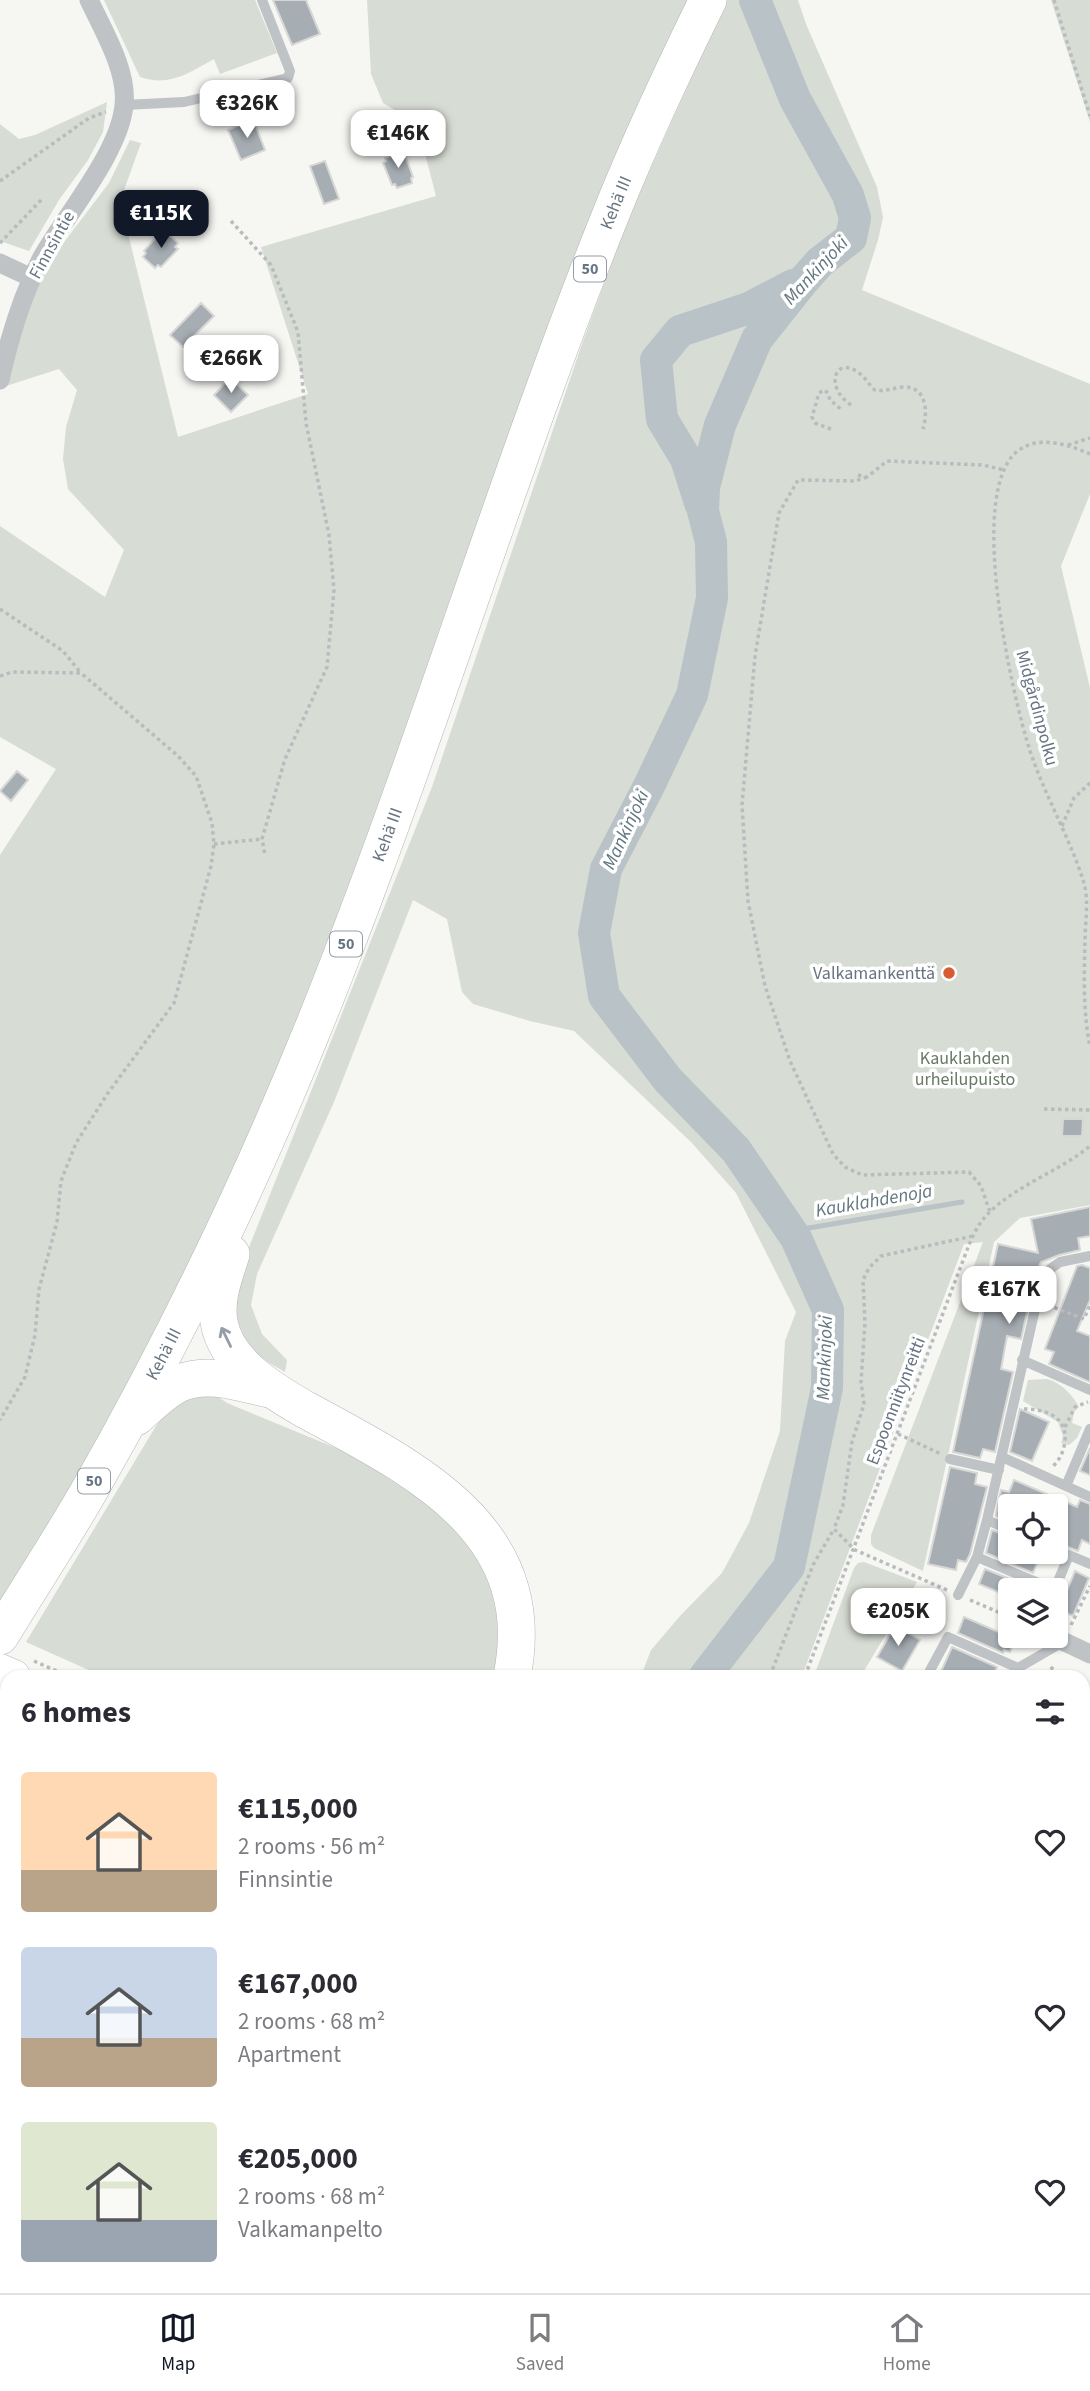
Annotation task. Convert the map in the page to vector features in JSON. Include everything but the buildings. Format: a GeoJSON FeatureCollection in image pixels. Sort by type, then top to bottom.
{"type":"FeatureCollection","features":[{"type":"Feature","properties":{"kind":"highway","name":"Kehä III"},"geometry":{"type":"LineString","coordinates":[[0,1636],[87,1494],[125,1425],[202,1278],[260,1157],[346,945],[566,329],[617,200],[708,0]]}},
{"type":"Feature","properties":{"kind":"highway"},"geometry":{"type":"LineString","coordinates":[[260,1157],[218,1298],[219,1324],[226,1340],[244,1366],[269,1389],[394,1458],[427,1480],[461,1508],[482,1531],[508,1578],[517,1633],[513,1670]]}},
{"type":"Feature","properties":{"kind":"highway"},"geometry":{"type":"LineString","coordinates":[[125,1425],[180,1383],[199,1378],[221,1379],[269,1389]]}},
{"type":"Feature","properties":{"kind":"street","name":"Finnsintie"},"geometry":{"type":"LineString","coordinates":[[0,380],[17,318],[32,278],[63,221],[99,168],[117,135],[124,105],[123,83],[113,53],[89,0]]}},
{"type":"Feature","properties":{"kind":"street"},"geometry":{"type":"LineString","coordinates":[[0,263],[32,278]]}},
{"type":"Feature","properties":{"kind":"street"},"geometry":{"type":"LineString","coordinates":[[1068,1644],[1090,1654]]}},
{"type":"Feature","properties":{"kind":"lane"},"geometry":{"type":"LineString","coordinates":[[124,105],[184,102],[288,78],[290,71],[262,0]]}},
{"type":"Feature","properties":{"kind":"lane"},"geometry":{"type":"LineString","coordinates":[[958,1595],[977,1557],[987,1520],[1043,1274],[1060,1262],[1090,1256]]}},
{"type":"Feature","properties":{"kind":"lane"},"geometry":{"type":"LineString","coordinates":[[1022,1360],[1090,1390]]}},
{"type":"Feature","properties":{"kind":"lane"},"geometry":{"type":"LineString","coordinates":[[1066,1486],[1090,1429]]}},
{"type":"Feature","properties":{"kind":"lane"},"geometry":{"type":"LineString","coordinates":[[1002,1457],[1090,1497]]}},
{"type":"Feature","properties":{"kind":"lane"},"geometry":{"type":"LineString","coordinates":[[950,1459],[999,1470]]}},
{"type":"Feature","properties":{"kind":"lane"},"geometry":{"type":"LineString","coordinates":[[987,1520],[998,1525]]}},
{"type":"Feature","properties":{"kind":"lane"},"geometry":{"type":"LineString","coordinates":[[1059,1578],[1069,1555],[1090,1564]]}},
{"type":"Feature","properties":{"kind":"lane"},"geometry":{"type":"LineString","coordinates":[[977,1557],[1026,1578]]}},
{"type":"Feature","properties":{"kind":"lane"},"geometry":{"type":"LineString","coordinates":[[930,1670],[948,1637],[1012,1670]]}},
{"type":"Feature","properties":{"kind":"lane"},"geometry":{"type":"LineString","coordinates":[[1019,1670],[1047,1648]]}},
{"type":"Feature","properties":{"kind":"path"},"geometry":{"type":"LineString","coordinates":[[1054,0],[1090,116]]}},
{"type":"Feature","properties":{"kind":"path"},"geometry":{"type":"LineString","coordinates":[[0,181],[89,118],[124,105]]}},
{"type":"Feature","properties":{"kind":"path"},"geometry":{"type":"LineString","coordinates":[[0,243],[43,198]]}},
{"type":"Feature","properties":{"kind":"path"},"geometry":{"type":"LineString","coordinates":[[231,221],[271,265],[298,332],[306,423],[329,535],[334,590],[327,667],[285,759],[262,839],[265,855]]}},
{"type":"Feature","properties":{"kind":"path"},"geometry":{"type":"LineString","coordinates":[[851,405],[840,397],[835,386],[835,375],[845,368],[861,374],[875,390],[888,391],[904,387],[915,389],[921,394],[927,409],[923,429]]}},
{"type":"Feature","properties":{"kind":"path"},"geometry":{"type":"LineString","coordinates":[[831,429],[816,423],[812,417],[819,393],[824,390],[830,400],[843,411]]}},
{"type":"Feature","properties":{"kind":"path"},"geometry":{"type":"LineString","coordinates":[[1066,445],[1090,438]]}},
{"type":"Feature","properties":{"kind":"path","name":"Midgårdinpolku"},"geometry":{"type":"LineString","coordinates":[[1090,454],[1066,445],[1038,442],[1020,449],[1007,462],[995,501],[995,557],[1003,635],[1013,689],[1030,752],[1084,885],[1086,1013],[1090,1047]]}},
{"type":"Feature","properties":{"kind":"path"},"geometry":{"type":"LineString","coordinates":[[911,462],[912,456]]}},
{"type":"Feature","properties":{"kind":"path"},"geometry":{"type":"LineString","coordinates":[[990,1212],[981,1186],[969,1172],[862,1175],[845,1167],[833,1154],[790,1060],[765,986],[748,901],[743,792],[755,656],[779,513],[798,480],[855,481],[867,477],[887,461],[983,465],[1004,470]]}},
{"type":"Feature","properties":{"kind":"path"},"geometry":{"type":"LineString","coordinates":[[858,475],[867,477]]}},
{"type":"Feature","properties":{"kind":"path"},"geometry":{"type":"LineString","coordinates":[[0,609],[63,651],[81,673],[178,756],[196,776],[212,823],[214,844],[211,866],[174,1003],[108,1093],[76,1143],[61,1181],[57,1222],[39,1289],[35,1335],[25,1377],[0,1420]]}},
{"type":"Feature","properties":{"kind":"path"},"geometry":{"type":"LineString","coordinates":[[0,676],[12,672],[81,673]]}},
{"type":"Feature","properties":{"kind":"path"},"geometry":{"type":"LineString","coordinates":[[1062,828],[1074,798],[1090,783]]}},
{"type":"Feature","properties":{"kind":"path"},"geometry":{"type":"LineString","coordinates":[[214,844],[262,839]]}},
{"type":"Feature","properties":{"kind":"path"},"geometry":{"type":"LineString","coordinates":[[1044,1109],[1090,1110]]}},
{"type":"Feature","properties":{"kind":"path","name":"Espoonniitynreitti"},"geometry":{"type":"LineString","coordinates":[[807,1670],[973,1236],[990,1212],[1017,1192],[1073,1161],[1090,1146]]}},
{"type":"Feature","properties":{"kind":"path"},"geometry":{"type":"LineString","coordinates":[[772,1670],[813,1565],[834,1529],[844,1505],[852,1443],[864,1404],[861,1382],[865,1322],[863,1280],[869,1268],[881,1256],[973,1236]]}},
{"type":"Feature","properties":{"kind":"path"},"geometry":{"type":"LineString","coordinates":[[1036,1300],[1084,1319],[1090,1305]]}},
{"type":"Feature","properties":{"kind":"path"},"geometry":{"type":"LineString","coordinates":[[1039,1474],[1058,1462],[1064,1446],[1065,1427],[1074,1407],[1090,1401]]}},
{"type":"Feature","properties":{"kind":"path"},"geometry":{"type":"LineString","coordinates":[[1012,1409],[1044,1410],[1060,1420],[1065,1427]]}},
{"type":"Feature","properties":{"kind":"path"},"geometry":{"type":"LineString","coordinates":[[898,1434],[950,1459]]}},
{"type":"Feature","properties":{"kind":"path"},"geometry":{"type":"LineString","coordinates":[[834,1529],[855,1550],[998,1612]]}},
{"type":"Feature","properties":{"kind":"path"},"geometry":{"type":"LineString","coordinates":[[45,1667],[53,1670]]}},
{"type":"Feature","properties":{"kind":"green space"},"geometry":{"type":"Polygon","coordinates":[[[104,0],[255,0],[277,53],[220,74],[214,59],[170,79],[150,80],[140,77],[104,0]]]}},
{"type":"Feature","properties":{"kind":"green space"},"geometry":{"type":"Polygon","coordinates":[[[367,0],[694,0],[414,715],[315,978],[205,1239],[112,1421],[0,1603],[0,855],[56,769],[0,737],[0,526],[105,597],[124,550],[68,489],[63,459],[66,427],[77,390],[59,369],[3,387],[43,270],[109,183],[130,140],[141,143],[120,201],[178,437],[308,394],[261,247],[436,196],[417,123],[383,103],[371,74],[367,0]]]}},
{"type":"Feature","properties":{"kind":"green space","name":"Kauklahden urheilupuisto"},"geometry":{"type":"Polygon","coordinates":[[[726,0],[798,0],[877,187],[883,217],[862,290],[1090,384],[1090,494],[1061,566],[1090,688],[1090,1205],[1020,1218],[994,1242],[923,1571],[874,1548],[871,1535],[983,1242],[964,1244],[804,1670],[643,1670],[651,1650],[722,1573],[749,1523],[780,1431],[785,1341],[796,1312],[736,1193],[692,1143],[574,1031],[473,1004],[462,992],[447,919],[413,900],[334,1102],[257,1274],[251,1305],[262,1334],[287,1360],[285,1372],[245,1349],[231,1311],[240,1270],[432,787],[583,341],[628,219],[726,0]]]}},
{"type":"Feature","properties":{"kind":"green space"},"geometry":{"type":"Polygon","coordinates":[[[1051,0],[1090,0],[1090,122],[1051,0]]]}},
{"type":"Feature","properties":{"kind":"green space"},"geometry":{"type":"Polygon","coordinates":[[[107,102],[103,132],[29,251],[0,241],[0,124],[19,139],[35,135],[107,102]]]}},
{"type":"Feature","properties":{"kind":"green space"},"geometry":{"type":"Polygon","coordinates":[[[1047,1379],[1066,1390],[1079,1407],[1074,1412],[1072,1423],[1082,1427],[1077,1438],[1069,1445],[1061,1443],[1063,1436],[1058,1422],[1023,1401],[1028,1380],[1047,1379]]]}},
{"type":"Feature","properties":{"kind":"green space"},"geometry":{"type":"Polygon","coordinates":[[[214,1394],[227,1403],[353,1455],[426,1503],[471,1541],[492,1580],[503,1626],[495,1670],[89,1670],[26,1642],[162,1416],[188,1396],[214,1394]]]}},
{"type":"Feature","properties":{"kind":"green space"},"geometry":{"type":"Polygon","coordinates":[[[864,1562],[917,1582],[865,1670],[816,1670],[854,1568],[858,1563],[864,1562]]]}},
{"type":"Feature","properties":{"kind":"waterway","name":"Mankinjoki"},"geometry":{"type":"LineString","coordinates":[[710,1670],[789,1567],[827,1388],[828,1310],[796,1238],[736,1150],[668,1080],[604,996],[594,933],[606,869],[692,695],[712,598],[711,542],[703,511],[704,487],[720,425],[757,339],[820,262],[851,238],[855,218],[848,195],[795,99],[755,0]]}},
{"type":"Feature","properties":{"kind":"waterway"},"geometry":{"type":"LineString","coordinates":[[700,503],[686,459],[662,419],[656,360],[680,331],[749,308],[793,285]]}},
{"type":"Feature","properties":{"kind":"waterway","name":"Kauklahdenoja"},"geometry":{"type":"LineString","coordinates":[[791,1231],[962,1202]]}},
{"type":"Feature","properties":{"kind":"place","name":"Valkamankenttä"},"geometry":{"type":"Point","coordinates":[949,973]}}]}
